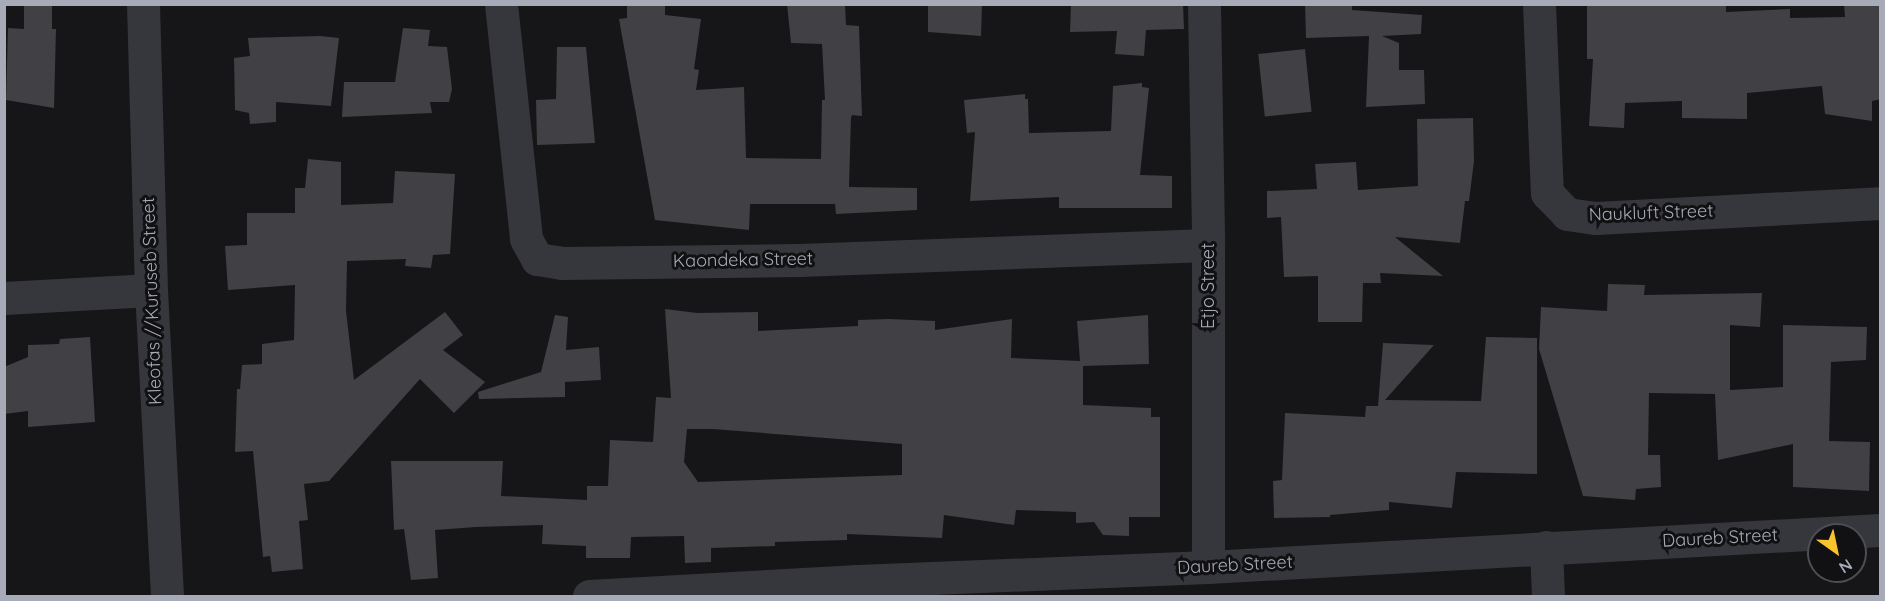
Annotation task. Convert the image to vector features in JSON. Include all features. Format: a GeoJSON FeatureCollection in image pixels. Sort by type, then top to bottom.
{"type":"FeatureCollection","features":[{"type":"Feature","properties":{"kind":"street","name":"Kleofas //Kuruseb Street"},"geometry":{"type":"LineString","coordinates":[[143,4],[150,290],[167,597]]}},
{"type":"Feature","properties":{"kind":"street","name":"Kaondeka Street"},"geometry":{"type":"LineString","coordinates":[[501,4],[526,239],[537,259],[562,263],[799,260],[1208,245]]}},
{"type":"Feature","properties":{"kind":"street","name":"Etjo Street"},"geometry":{"type":"LineString","coordinates":[[1204,4],[1208,245],[1208,567]]}},
{"type":"Feature","properties":{"kind":"street","name":"Naukluft Street"},"geometry":{"type":"LineString","coordinates":[[1539,4],[1547,193],[1567,214],[1596,218],[1881,203]]}},
{"type":"Feature","properties":{"kind":"street"},"geometry":{"type":"LineString","coordinates":[[4,297],[150,290]]}},
{"type":"Feature","properties":{"kind":"street","name":"Daureb Street"},"geometry":{"type":"LineString","coordinates":[[589,597],[859,589],[1546,547],[1881,530]]}},
{"type":"Feature","properties":{"kind":"street"},"geometry":{"type":"LineString","coordinates":[[1546,547],[1548,597]]}},
{"type":"Feature","properties":{"kind":"building"},"geometry":{"type":"Polygon","coordinates":[[[24,4],[52,4],[52,29],[56,29],[54,108],[6,100],[8,28],[24,29],[24,4]]]}},
{"type":"Feature","properties":{"kind":"building"},"geometry":{"type":"Polygon","coordinates":[[[627,4],[665,4],[665,15],[701,19],[694,69],[699,70],[696,90],[744,87],[746,158],[821,159],[822,100],[825,100],[822,44],[791,43],[787,4],[845,4],[846,25],[859,26],[862,116],[852,115],[851,118],[849,187],[917,188],[917,210],[836,214],[835,204],[750,204],[749,230],[655,220],[619,19],[627,18],[627,4]]]}},
{"type":"Feature","properties":{"kind":"building"},"geometry":{"type":"Polygon","coordinates":[[[928,4],[982,4],[981,36],[928,32],[928,4]]]}},
{"type":"Feature","properties":{"kind":"building"},"geometry":{"type":"Polygon","coordinates":[[[1071,4],[1183,4],[1184,29],[1146,30],[1144,56],[1115,54],[1117,31],[1070,32],[1071,4]]]}},
{"type":"Feature","properties":{"kind":"building"},"geometry":{"type":"Polygon","coordinates":[[[1305,4],[1352,4],[1352,10],[1422,15],[1421,34],[1382,36],[1399,43],[1399,70],[1424,70],[1425,104],[1366,107],[1369,36],[1306,38],[1305,4]]]}},
{"type":"Feature","properties":{"kind":"building"},"geometry":{"type":"Polygon","coordinates":[[[1587,4],[1726,4],[1726,12],[1790,9],[1790,18],[1845,17],[1844,4],[1881,4],[1881,99],[1872,101],[1872,121],[1825,114],[1822,86],[1747,93],[1747,119],[1682,118],[1682,101],[1625,103],[1624,128],[1589,126],[1593,59],[1587,59],[1587,4]]]}},
{"type":"Feature","properties":{"kind":"building"},"geometry":{"type":"Polygon","coordinates":[[[403,28],[430,30],[428,46],[447,47],[452,89],[449,102],[430,102],[432,113],[342,117],[344,82],[395,82],[403,28]]]}},
{"type":"Feature","properties":{"kind":"building"},"geometry":{"type":"Polygon","coordinates":[[[320,36],[339,38],[331,106],[276,102],[276,122],[250,124],[249,113],[235,110],[234,58],[250,56],[248,38],[320,36]]]}},
{"type":"Feature","properties":{"kind":"building"},"geometry":{"type":"Polygon","coordinates":[[[557,47],[586,47],[595,143],[537,145],[536,100],[556,99],[557,47]]]}},
{"type":"Feature","properties":{"kind":"building"},"geometry":{"type":"Polygon","coordinates":[[[1305,49],[1312,112],[1265,117],[1258,54],[1305,49]]]}},
{"type":"Feature","properties":{"kind":"building"},"geometry":{"type":"Polygon","coordinates":[[[1142,83],[1142,87],[1149,88],[1140,175],[1172,176],[1172,208],[1059,208],[1059,197],[970,201],[975,132],[967,133],[964,100],[1025,94],[1025,99],[1028,99],[1029,133],[1111,131],[1113,86],[1142,83]]]}},
{"type":"Feature","properties":{"kind":"building"},"geometry":{"type":"Polygon","coordinates":[[[1473,118],[1474,161],[1469,201],[1465,201],[1460,243],[1395,237],[1443,276],[1380,273],[1381,283],[1363,283],[1362,322],[1318,322],[1318,276],[1284,277],[1281,217],[1267,218],[1267,191],[1317,189],[1315,164],[1356,162],[1358,190],[1418,186],[1417,119],[1473,118]]]}},
{"type":"Feature","properties":{"kind":"building"},"geometry":{"type":"Polygon","coordinates":[[[308,159],[341,162],[341,205],[393,203],[395,171],[455,174],[450,254],[433,255],[431,268],[405,266],[406,259],[347,261],[346,311],[354,380],[445,312],[463,335],[443,350],[485,382],[454,413],[420,379],[329,481],[304,484],[308,520],[299,521],[303,569],[272,572],[270,556],[263,557],[253,451],[235,452],[237,389],[240,389],[242,365],[262,364],[262,344],[294,340],[295,285],[228,290],[225,246],[247,245],[247,213],[295,213],[295,188],[305,188],[308,159]]]}},
{"type":"Feature","properties":{"kind":"building"},"geometry":{"type":"Polygon","coordinates":[[[1608,284],[1645,285],[1644,295],[1762,293],[1760,327],[1730,325],[1730,390],[1783,387],[1783,325],[1867,327],[1866,360],[1831,362],[1829,441],[1870,442],[1869,491],[1793,487],[1793,444],[1718,460],[1715,394],[1649,393],[1648,455],[1660,455],[1661,487],[1636,489],[1635,500],[1583,496],[1539,349],[1541,307],[1607,311],[1608,284]]]}},
{"type":"Feature","properties":{"kind":"building"},"geometry":{"type":"Polygon","coordinates":[[[665,309],[697,313],[758,312],[758,331],[858,326],[858,320],[889,319],[935,321],[935,330],[1012,319],[1011,358],[1080,361],[1077,321],[1148,315],[1149,364],[1083,366],[1083,405],[1151,408],[1151,417],[1160,417],[1160,517],[1129,517],[1129,536],[1103,535],[1094,522],[1076,523],[1076,512],[1016,510],[1014,525],[944,515],[942,538],[847,534],[847,540],[775,542],[775,546],[711,548],[711,562],[685,563],[684,536],[631,537],[630,558],[586,558],[586,546],[542,544],[543,525],[435,530],[438,578],[411,580],[404,529],[394,530],[391,461],[503,461],[501,496],[587,500],[587,486],[608,486],[610,440],[653,442],[656,397],[671,398],[665,309]],[[687,429],[684,462],[698,482],[902,475],[902,444],[713,429],[687,429]]]}},
{"type":"Feature","properties":{"kind":"building"},"geometry":{"type":"Polygon","coordinates":[[[555,315],[568,317],[566,350],[599,347],[601,380],[565,382],[565,397],[479,399],[478,392],[541,372],[555,315]]]}},
{"type":"Feature","properties":{"kind":"building"},"geometry":{"type":"Polygon","coordinates":[[[90,337],[95,422],[28,427],[28,411],[4,414],[4,367],[28,357],[28,345],[59,344],[60,339],[90,337]]]}},
{"type":"Feature","properties":{"kind":"building"},"geometry":{"type":"Polygon","coordinates":[[[1486,337],[1537,338],[1537,474],[1456,472],[1452,508],[1389,502],[1389,510],[1330,515],[1330,517],[1274,518],[1273,481],[1282,480],[1285,413],[1365,417],[1366,406],[1378,406],[1383,343],[1434,345],[1385,400],[1481,401],[1486,337]]]}}]}
